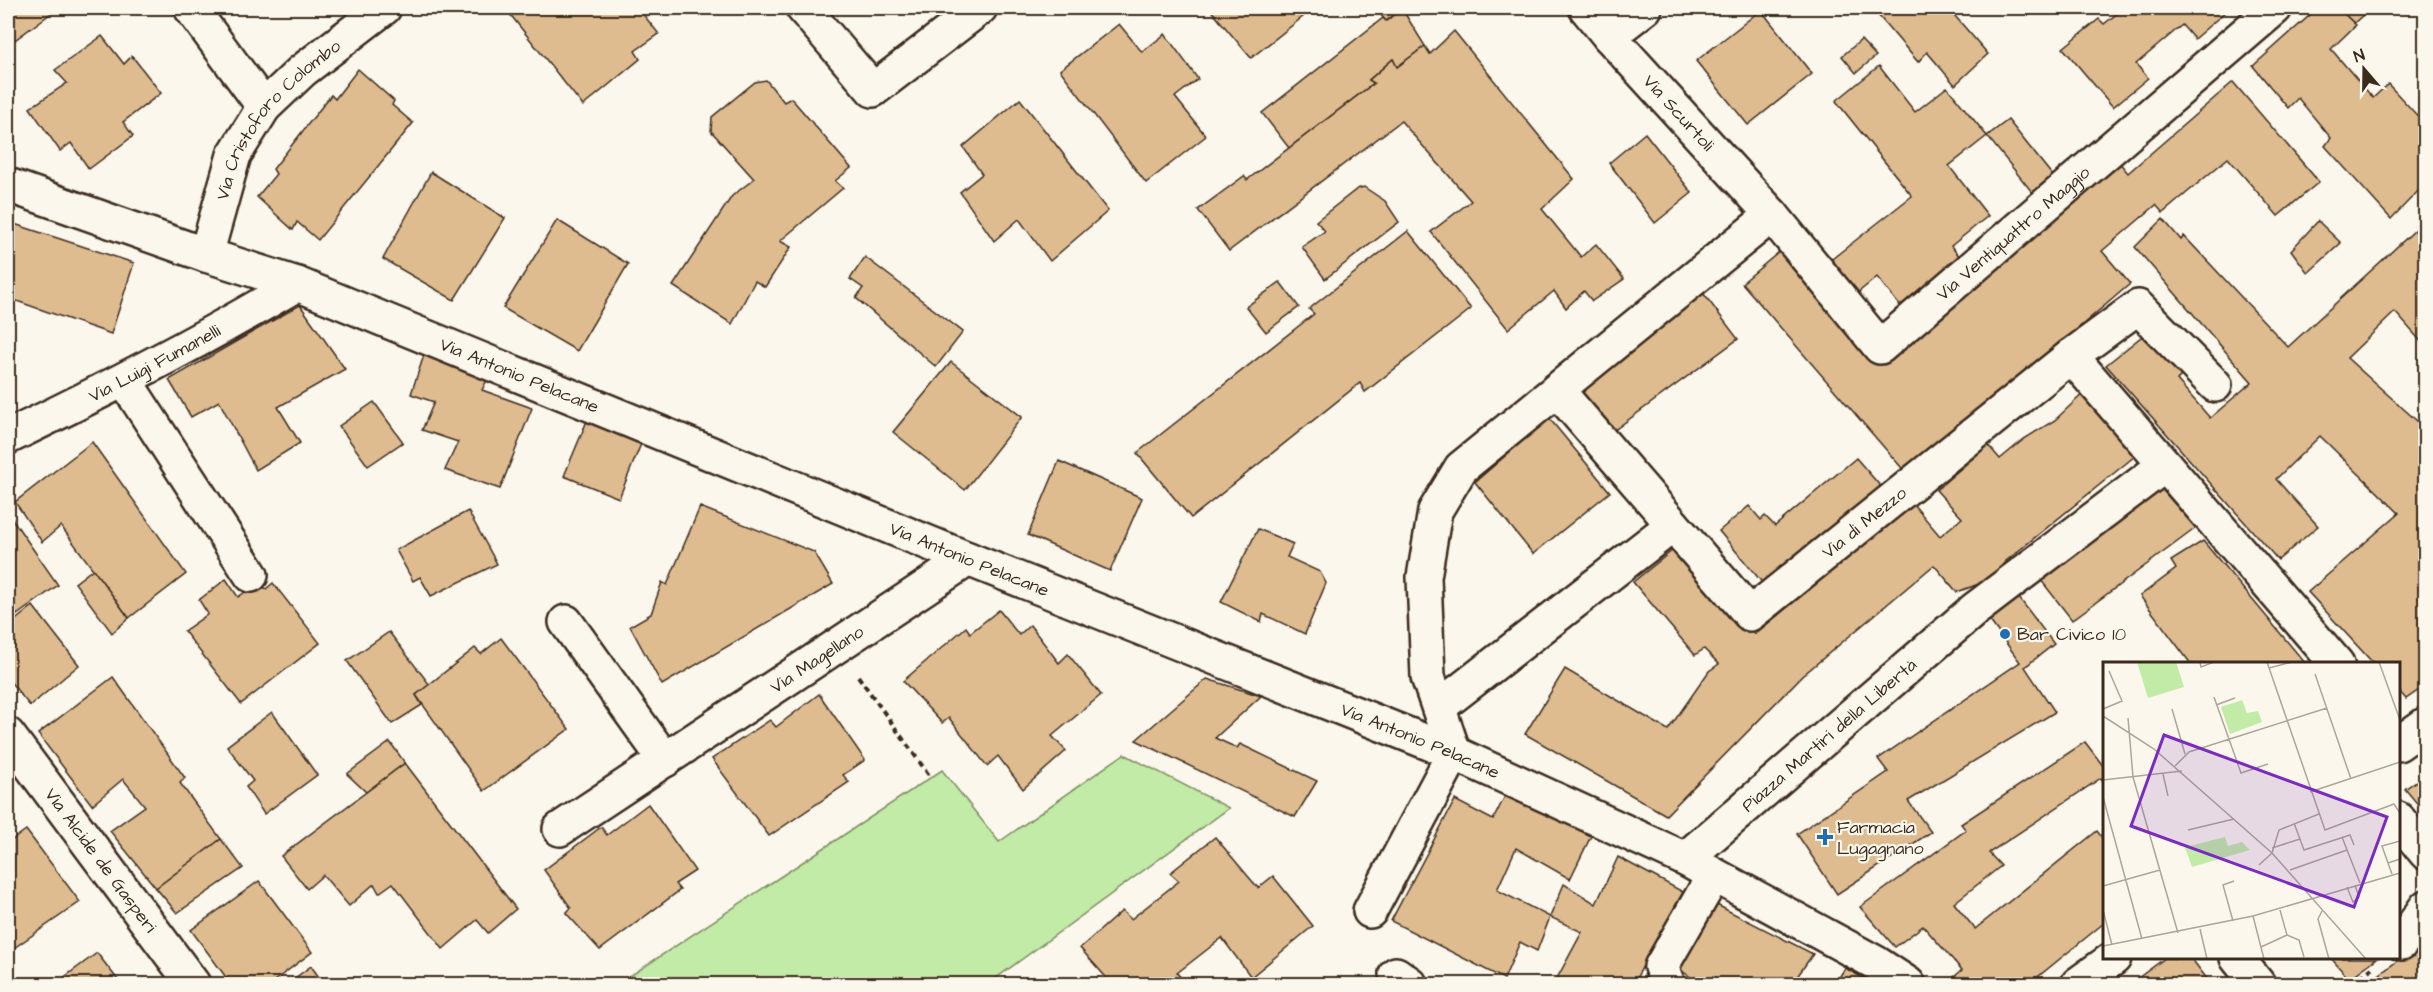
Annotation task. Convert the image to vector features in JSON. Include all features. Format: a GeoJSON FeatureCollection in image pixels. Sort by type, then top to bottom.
{"type":"FeatureCollection","features":[{"type":"Feature","properties":{"kind":"street"},"geometry":{"type":"LineString","coordinates":[[191,8],[264,107]]}},
{"type":"Feature","properties":{"kind":"street","name":"Via Cristoforo Colombo"},"geometry":{"type":"LineString","coordinates":[[206,255],[234,155],[264,107],[302,71],[384,8]]}},
{"type":"Feature","properties":{"kind":"street"},"geometry":{"type":"LineString","coordinates":[[803,8],[873,90],[980,8]]}},
{"type":"Feature","properties":{"kind":"street","name":"Via Scurtoli"},"geometry":{"type":"LineString","coordinates":[[1586,8],[1772,215]]}},
{"type":"Feature","properties":{"kind":"street"},"geometry":{"type":"LineString","coordinates":[[1609,36],[1645,8]]}},
{"type":"Feature","properties":{"kind":"street","name":"Via Ventiquattro Maggio"},"geometry":{"type":"LineString","coordinates":[[1772,215],[1880,347],[2275,8]]}},
{"type":"Feature","properties":{"kind":"street","name":"Via Antonio Pelacane"},"geometry":{"type":"LineString","coordinates":[[8,185],[206,255],[297,284],[968,559],[1454,753],[1684,859],[1876,963],[1908,984]]}},
{"type":"Feature","properties":{"kind":"street"},"geometry":{"type":"LineString","coordinates":[[1370,911],[1454,753],[1428,677],[1424,577],[1435,511],[1461,468],[1772,215]]}},
{"type":"Feature","properties":{"kind":"street","name":"Via Luigi Fumanelli"},"geometry":{"type":"LineString","coordinates":[[8,437],[125,381],[297,284]]}},
{"type":"Feature","properties":{"kind":"street","name":"Via di Mezzo"},"geometry":{"type":"LineString","coordinates":[[1557,390],[1750,614],[2072,356],[2138,307],[2215,385]]}},
{"type":"Feature","properties":{"kind":"street"},"geometry":{"type":"LineString","coordinates":[[2072,356],[2336,662]]}},
{"type":"Feature","properties":{"kind":"street"},"geometry":{"type":"LineString","coordinates":[[125,381],[251,575]]}},
{"type":"Feature","properties":{"kind":"street","name":"Piazza Martiri della Libertà"},"geometry":{"type":"LineString","coordinates":[[1684,859],[1974,610],[2165,465]]}},
{"type":"Feature","properties":{"kind":"street"},"geometry":{"type":"LineString","coordinates":[[1439,707],[1673,525]]}},
{"type":"Feature","properties":{"kind":"street","name":"Via Magellano"},"geometry":{"type":"LineString","coordinates":[[560,829],[968,559]]}},
{"type":"Feature","properties":{"kind":"street"},"geometry":{"type":"LineString","coordinates":[[566,622],[665,760]]}},
{"type":"Feature","properties":{"kind":"street","name":"Via Alcide de Gasperi"},"geometry":{"type":"LineString","coordinates":[[8,735],[193,984]]}},
{"type":"Feature","properties":{"kind":"street"},"geometry":{"type":"LineString","coordinates":[[2400,821],[2426,853]]}},
{"type":"Feature","properties":{"kind":"street"},"geometry":{"type":"LineString","coordinates":[[1668,984],[1661,968],[1714,875]]}},
{"type":"Feature","properties":{"kind":"street"},"geometry":{"type":"LineString","coordinates":[[2400,944],[2426,907]]}},
{"type":"Feature","properties":{"kind":"street"},"geometry":{"type":"LineString","coordinates":[[2078,984],[2111,959]]}},
{"type":"Feature","properties":{"kind":"street"},"geometry":{"type":"LineString","coordinates":[[2239,959],[2258,984]]}},
{"type":"Feature","properties":{"kind":"path"},"geometry":{"type":"LineString","coordinates":[[837,646],[931,778]]}},
{"type":"Feature","properties":{"kind":"path"},"geometry":{"type":"LineString","coordinates":[[2352,984],[2380,959]]}},
{"type":"Feature","properties":{"kind":"green space"},"geometry":{"type":"Polygon","coordinates":[[[1124,754],[1229,808],[988,984],[618,984],[942,770],[999,842],[1124,754]]]}},
{"type":"Feature","properties":{"kind":"building"},"geometry":{"type":"Polygon","coordinates":[[[8,8],[58,8],[8,45],[8,8]]]}},
{"type":"Feature","properties":{"kind":"building"},"geometry":{"type":"Polygon","coordinates":[[[505,8],[638,8],[659,34],[635,51],[640,59],[583,106],[505,8]]]}},
{"type":"Feature","properties":{"kind":"building"},"geometry":{"type":"Polygon","coordinates":[[[1209,8],[1297,8],[1304,16],[1251,58],[1209,8]]]}},
{"type":"Feature","properties":{"kind":"building"},"geometry":{"type":"Polygon","coordinates":[[[1375,8],[1403,8],[1386,21],[1375,8]]]}},
{"type":"Feature","properties":{"kind":"building"},"geometry":{"type":"Polygon","coordinates":[[[1872,8],[1948,8],[1988,54],[1955,85],[1927,52],[1918,62],[1872,8]]]}},
{"type":"Feature","properties":{"kind":"building"},"geometry":{"type":"Polygon","coordinates":[[[2124,8],[2219,8],[2224,13],[2194,39],[2182,25],[2136,64],[2148,78],[2113,107],[2063,48],[2099,19],[2104,24],[2124,8]]]}},
{"type":"Feature","properties":{"kind":"building"},"geometry":{"type":"Polygon","coordinates":[[[2318,8],[2338,8],[2356,25],[2331,49],[2373,98],[2388,84],[2426,125],[2426,183],[2391,219],[2325,146],[2331,138],[2298,98],[2288,108],[2253,66],[2318,8]]]}},
{"type":"Feature","properties":{"kind":"building"},"geometry":{"type":"Polygon","coordinates":[[[2338,8],[2371,8],[2354,23],[2338,8]]]}},
{"type":"Feature","properties":{"kind":"building"},"geometry":{"type":"Polygon","coordinates":[[[1402,9],[1425,46],[1397,67],[1393,59],[1369,80],[1374,83],[1289,148],[1262,113],[1383,18],[1386,21],[1402,9]]]}},
{"type":"Feature","properties":{"kind":"building"},"geometry":{"type":"Polygon","coordinates":[[[1761,10],[1812,74],[1748,125],[1696,61],[1761,10]]]}},
{"type":"Feature","properties":{"kind":"building"},"geometry":{"type":"Polygon","coordinates":[[[1119,24],[1142,52],[1165,34],[1198,79],[1175,97],[1206,136],[1146,183],[1060,70],[1119,24]]]}},
{"type":"Feature","properties":{"kind":"building"},"geometry":{"type":"Polygon","coordinates":[[[1454,31],[1574,179],[1542,209],[1581,257],[1596,244],[1624,279],[1592,301],[1584,291],[1566,308],[1554,291],[1508,329],[1431,232],[1471,201],[1401,121],[1229,251],[1198,210],[1244,176],[1247,180],[1374,83],[1369,80],[1393,59],[1397,67],[1425,46],[1430,54],[1454,31]]]}},
{"type":"Feature","properties":{"kind":"building"},"geometry":{"type":"Polygon","coordinates":[[[102,36],[124,64],[132,56],[161,93],[123,122],[133,136],[89,169],[71,143],[60,151],[30,108],[67,83],[55,70],[102,36]]]}},
{"type":"Feature","properties":{"kind":"building"},"geometry":{"type":"Polygon","coordinates":[[[1861,40],[1876,56],[1856,73],[1842,56],[1861,40]]]}},
{"type":"Feature","properties":{"kind":"building"},"geometry":{"type":"Polygon","coordinates":[[[1879,66],[1915,112],[1947,87],[1987,136],[1949,166],[1988,216],[1951,246],[1964,262],[1904,311],[1877,277],[1855,295],[1828,262],[1912,196],[1836,101],[1879,66]]]}},
{"type":"Feature","properties":{"kind":"building"},"geometry":{"type":"Polygon","coordinates":[[[358,69],[394,101],[392,105],[413,123],[318,240],[297,222],[293,230],[257,197],[276,174],[273,169],[331,95],[335,99],[358,69]]]}},
{"type":"Feature","properties":{"kind":"building"},"geometry":{"type":"Polygon","coordinates":[[[766,80],[784,102],[791,98],[851,168],[835,181],[843,188],[780,241],[791,247],[765,287],[755,281],[732,324],[673,286],[732,196],[754,179],[711,131],[712,117],[755,82],[766,80]]]}},
{"type":"Feature","properties":{"kind":"building"},"geometry":{"type":"Polygon","coordinates":[[[2233,82],[2319,182],[2278,216],[2228,158],[2163,213],[2156,205],[2102,251],[2130,284],[1907,474],[1742,283],[1785,247],[1885,363],[2119,162],[2128,173],[2233,82]]]}},
{"type":"Feature","properties":{"kind":"building"},"geometry":{"type":"Polygon","coordinates":[[[1020,99],[1108,211],[1050,261],[1019,219],[994,241],[960,192],[982,174],[963,147],[1020,99]]]}},
{"type":"Feature","properties":{"kind":"building"},"geometry":{"type":"Polygon","coordinates":[[[2008,120],[2060,185],[2040,202],[1987,136],[2008,120]]]}},
{"type":"Feature","properties":{"kind":"building"},"geometry":{"type":"Polygon","coordinates":[[[1645,133],[1692,193],[1655,223],[1609,163],[1645,133]]]}},
{"type":"Feature","properties":{"kind":"building"},"geometry":{"type":"Polygon","coordinates":[[[431,172],[505,218],[454,300],[383,259],[431,172]]]}},
{"type":"Feature","properties":{"kind":"building"},"geometry":{"type":"Polygon","coordinates":[[[1364,187],[1385,201],[1399,222],[1325,279],[1302,247],[1325,231],[1316,221],[1357,189],[1364,187]]]}},
{"type":"Feature","properties":{"kind":"building"},"geometry":{"type":"Polygon","coordinates":[[[2163,219],[2181,240],[2184,236],[2288,347],[2426,220],[2426,343],[2424,345],[2395,312],[2347,358],[2426,429],[2426,685],[2406,699],[2400,692],[2400,662],[2372,662],[2308,592],[2399,513],[2320,436],[2276,479],[2318,526],[2278,560],[2106,365],[2146,333],[2185,372],[2177,380],[2210,418],[2252,382],[2135,247],[2163,219]]]}},
{"type":"Feature","properties":{"kind":"building"},"geometry":{"type":"Polygon","coordinates":[[[557,220],[628,264],[577,351],[503,308],[557,220]]]}},
{"type":"Feature","properties":{"kind":"building"},"geometry":{"type":"Polygon","coordinates":[[[2318,221],[2341,243],[2308,273],[2291,250],[2318,221]]]}},
{"type":"Feature","properties":{"kind":"building"},"geometry":{"type":"Polygon","coordinates":[[[8,222],[134,263],[111,334],[8,298],[8,222]]]}},
{"type":"Feature","properties":{"kind":"building"},"geometry":{"type":"Polygon","coordinates":[[[1408,231],[1471,309],[1365,392],[1360,383],[1191,518],[1137,453],[1314,314],[1309,309],[1408,231]]]}},
{"type":"Feature","properties":{"kind":"building"},"geometry":{"type":"Polygon","coordinates":[[[865,257],[963,332],[936,367],[856,298],[863,288],[850,279],[865,257]]]}},
{"type":"Feature","properties":{"kind":"building"},"geometry":{"type":"Polygon","coordinates":[[[1280,282],[1299,307],[1266,332],[1246,307],[1280,282]]]}},
{"type":"Feature","properties":{"kind":"building"},"geometry":{"type":"Polygon","coordinates":[[[1703,293],[1738,339],[1609,434],[1571,393],[1703,293]]]}},
{"type":"Feature","properties":{"kind":"building"},"geometry":{"type":"Polygon","coordinates":[[[300,305],[345,369],[278,407],[300,443],[256,470],[219,401],[191,417],[169,380],[300,305]]]}},
{"type":"Feature","properties":{"kind":"building"},"geometry":{"type":"Polygon","coordinates":[[[425,352],[488,378],[482,390],[532,408],[500,489],[445,470],[458,442],[422,430],[434,402],[411,394],[425,352]]]}},
{"type":"Feature","properties":{"kind":"building"},"geometry":{"type":"Polygon","coordinates":[[[951,362],[1022,417],[965,490],[893,432],[951,362]]]}},
{"type":"Feature","properties":{"kind":"building"},"geometry":{"type":"Polygon","coordinates":[[[2090,387],[2140,452],[2006,561],[1987,581],[1957,592],[1934,565],[1802,676],[1666,815],[1525,734],[1565,669],[1668,730],[1709,671],[1719,664],[1704,649],[1695,655],[1633,582],[1678,546],[1755,634],[1913,504],[1940,536],[1962,518],[1936,490],[1988,445],[2000,459],[2024,439],[2055,420],[2090,387]]]}},
{"type":"Feature","properties":{"kind":"building"},"geometry":{"type":"Polygon","coordinates":[[[374,402],[403,442],[368,466],[339,426],[374,402]]]}},
{"type":"Feature","properties":{"kind":"building"},"geometry":{"type":"Polygon","coordinates":[[[589,416],[643,439],[619,498],[564,476],[589,416]]]}},
{"type":"Feature","properties":{"kind":"building"},"geometry":{"type":"Polygon","coordinates":[[[1549,418],[1610,492],[1533,554],[1475,482],[1549,418]]]}},
{"type":"Feature","properties":{"kind":"building"},"geometry":{"type":"Polygon","coordinates":[[[92,442],[186,574],[129,618],[61,526],[42,542],[15,502],[92,442]]]}},
{"type":"Feature","properties":{"kind":"building"},"geometry":{"type":"Polygon","coordinates":[[[1856,458],[1882,488],[1766,587],[1719,531],[1749,506],[1761,520],[1765,516],[1775,526],[1856,458]]]}},
{"type":"Feature","properties":{"kind":"building"},"geometry":{"type":"Polygon","coordinates":[[[1059,461],[1142,498],[1110,571],[1028,535],[1059,461]]]}},
{"type":"Feature","properties":{"kind":"building"},"geometry":{"type":"Polygon","coordinates":[[[2158,485],[2196,528],[2072,620],[2037,575],[2158,485]]]}},
{"type":"Feature","properties":{"kind":"building"},"geometry":{"type":"Polygon","coordinates":[[[700,507],[814,552],[833,584],[662,685],[630,626],[651,614],[662,582],[667,585],[700,507]]]}},
{"type":"Feature","properties":{"kind":"building"},"geometry":{"type":"Polygon","coordinates":[[[468,511],[497,564],[431,596],[420,577],[413,581],[396,550],[468,511]]]}},
{"type":"Feature","properties":{"kind":"building"},"geometry":{"type":"Polygon","coordinates":[[[8,513],[58,585],[17,615],[8,601],[8,566],[12,563],[8,557],[8,513]]]}},
{"type":"Feature","properties":{"kind":"building"},"geometry":{"type":"Polygon","coordinates":[[[1258,529],[1293,544],[1287,557],[1320,572],[1326,583],[1305,634],[1263,614],[1261,622],[1221,602],[1258,529]]]}},
{"type":"Feature","properties":{"kind":"building"},"geometry":{"type":"Polygon","coordinates":[[[2203,541],[2304,662],[2190,662],[2140,596],[2176,569],[2171,561],[2203,541]]]}},
{"type":"Feature","properties":{"kind":"building"},"geometry":{"type":"Polygon","coordinates":[[[93,569],[129,618],[112,633],[75,583],[93,569]]]}},
{"type":"Feature","properties":{"kind":"building"},"geometry":{"type":"Polygon","coordinates":[[[226,579],[238,597],[259,582],[266,589],[273,583],[320,643],[241,704],[184,631],[208,614],[199,600],[226,579]]]}},
{"type":"Feature","properties":{"kind":"building"},"geometry":{"type":"Polygon","coordinates":[[[2010,586],[2054,644],[2025,667],[2055,712],[1908,801],[1931,832],[1837,894],[1797,834],[1888,772],[1878,759],[2020,662],[1982,610],[2010,586]]]}},
{"type":"Feature","properties":{"kind":"building"},"geometry":{"type":"Polygon","coordinates":[[[33,606],[79,665],[30,706],[8,679],[8,626],[33,606]]]}},
{"type":"Feature","properties":{"kind":"building"},"geometry":{"type":"Polygon","coordinates":[[[999,610],[1019,635],[1030,625],[1059,663],[1068,654],[1101,695],[1052,736],[1066,751],[1023,789],[998,756],[987,766],[949,718],[942,723],[903,681],[966,627],[970,633],[999,610]]]}},
{"type":"Feature","properties":{"kind":"building"},"geometry":{"type":"Polygon","coordinates":[[[389,632],[430,685],[416,695],[422,705],[392,724],[347,661],[389,632]]]}},
{"type":"Feature","properties":{"kind":"building"},"geometry":{"type":"Polygon","coordinates":[[[501,638],[569,729],[484,791],[416,695],[475,648],[481,654],[501,638]]]}},
{"type":"Feature","properties":{"kind":"building"},"geometry":{"type":"Polygon","coordinates":[[[113,677],[185,778],[180,783],[221,839],[156,888],[110,831],[145,806],[123,779],[92,805],[38,734],[113,677]]]}},
{"type":"Feature","properties":{"kind":"building"},"geometry":{"type":"Polygon","coordinates":[[[1207,679],[1261,696],[1215,738],[1237,748],[1240,744],[1317,781],[1295,817],[1136,740],[1207,679]]]}},
{"type":"Feature","properties":{"kind":"building"},"geometry":{"type":"Polygon","coordinates":[[[819,694],[865,760],[843,775],[849,782],[769,836],[712,759],[770,720],[776,727],[819,694]]]}},
{"type":"Feature","properties":{"kind":"building"},"geometry":{"type":"Polygon","coordinates":[[[272,712],[317,775],[264,814],[246,787],[253,781],[227,746],[272,712]]]}},
{"type":"Feature","properties":{"kind":"building"},"geometry":{"type":"Polygon","coordinates":[[[390,742],[405,763],[366,792],[347,774],[390,742]]]}},
{"type":"Feature","properties":{"kind":"building"},"geometry":{"type":"Polygon","coordinates":[[[2085,742],[2103,766],[2103,781],[2101,778],[1989,853],[2001,866],[1954,903],[1975,929],[2097,831],[2103,839],[2103,924],[2029,984],[1946,984],[1962,970],[1923,926],[1895,947],[1860,907],[1966,830],[1961,824],[2085,742]]]}},
{"type":"Feature","properties":{"kind":"building"},"geometry":{"type":"Polygon","coordinates":[[[405,763],[516,909],[488,933],[477,920],[443,949],[393,883],[379,893],[374,884],[349,906],[323,875],[307,889],[281,856],[405,763]]]}},
{"type":"Feature","properties":{"kind":"building"},"geometry":{"type":"Polygon","coordinates":[[[2426,774],[2426,814],[2405,789],[2426,774]]]}},
{"type":"Feature","properties":{"kind":"building"},"geometry":{"type":"Polygon","coordinates":[[[1509,788],[1591,836],[1570,879],[1516,848],[1497,890],[1550,917],[1537,951],[1520,942],[1504,979],[1391,921],[1455,800],[1493,820],[1509,788]]]}},
{"type":"Feature","properties":{"kind":"building"},"geometry":{"type":"Polygon","coordinates":[[[648,804],[695,871],[675,884],[680,890],[600,950],[566,913],[571,908],[544,870],[601,827],[607,835],[648,804]]]}},
{"type":"Feature","properties":{"kind":"building"},"geometry":{"type":"Polygon","coordinates":[[[26,830],[80,902],[11,950],[8,945],[8,843],[26,830]]]}},
{"type":"Feature","properties":{"kind":"building"},"geometry":{"type":"Polygon","coordinates":[[[1215,837],[1258,888],[1273,876],[1313,926],[1251,977],[1222,938],[1177,973],[1186,984],[1112,984],[1080,948],[1122,911],[1131,919],[1179,881],[1170,873],[1215,837]]]}},
{"type":"Feature","properties":{"kind":"building"},"geometry":{"type":"Polygon","coordinates":[[[221,839],[243,868],[177,913],[156,888],[221,839]]]}},
{"type":"Feature","properties":{"kind":"building"},"geometry":{"type":"Polygon","coordinates":[[[1618,857],[1683,892],[1637,977],[1651,984],[1554,984],[1582,932],[1550,917],[1564,884],[1596,904],[1618,857]]]}},
{"type":"Feature","properties":{"kind":"building"},"geometry":{"type":"Polygon","coordinates":[[[259,881],[312,952],[270,984],[231,984],[191,930],[259,881]]]}},
{"type":"Feature","properties":{"kind":"building"},"geometry":{"type":"Polygon","coordinates":[[[1713,903],[1813,954],[1792,984],[1700,984],[1678,968],[1713,903]]]}},
{"type":"Feature","properties":{"kind":"building"},"geometry":{"type":"Polygon","coordinates":[[[2426,939],[2426,984],[2367,984],[2400,959],[2426,939]]]}},
{"type":"Feature","properties":{"kind":"building"},"geometry":{"type":"Polygon","coordinates":[[[97,953],[121,984],[55,984],[97,953]]]}},
{"type":"Feature","properties":{"kind":"building"},"geometry":{"type":"Polygon","coordinates":[[[2164,959],[2192,959],[2211,984],[2130,984],[2164,959]]]}},
{"type":"Feature","properties":{"kind":"building"},"geometry":{"type":"Polygon","coordinates":[[[2332,959],[2376,959],[2349,979],[2332,959]]]}},
{"type":"Feature","properties":{"kind":"building"},"geometry":{"type":"Polygon","coordinates":[[[311,966],[324,984],[287,984],[311,966]]]}},
{"type":"Feature","properties":{"kind":"building"},"geometry":{"type":"Polygon","coordinates":[[[1845,968],[1874,984],[1835,984],[1845,968]]]}},
{"type":"Feature","properties":{"kind":"place","name":"Bar Civico 10"},"geometry":{"type":"Point","coordinates":[2005,634]}},
{"type":"Feature","properties":{"kind":"place","name":"Farmacia Lugagnano"},"geometry":{"type":"Point","coordinates":[1825,837]}}]}
